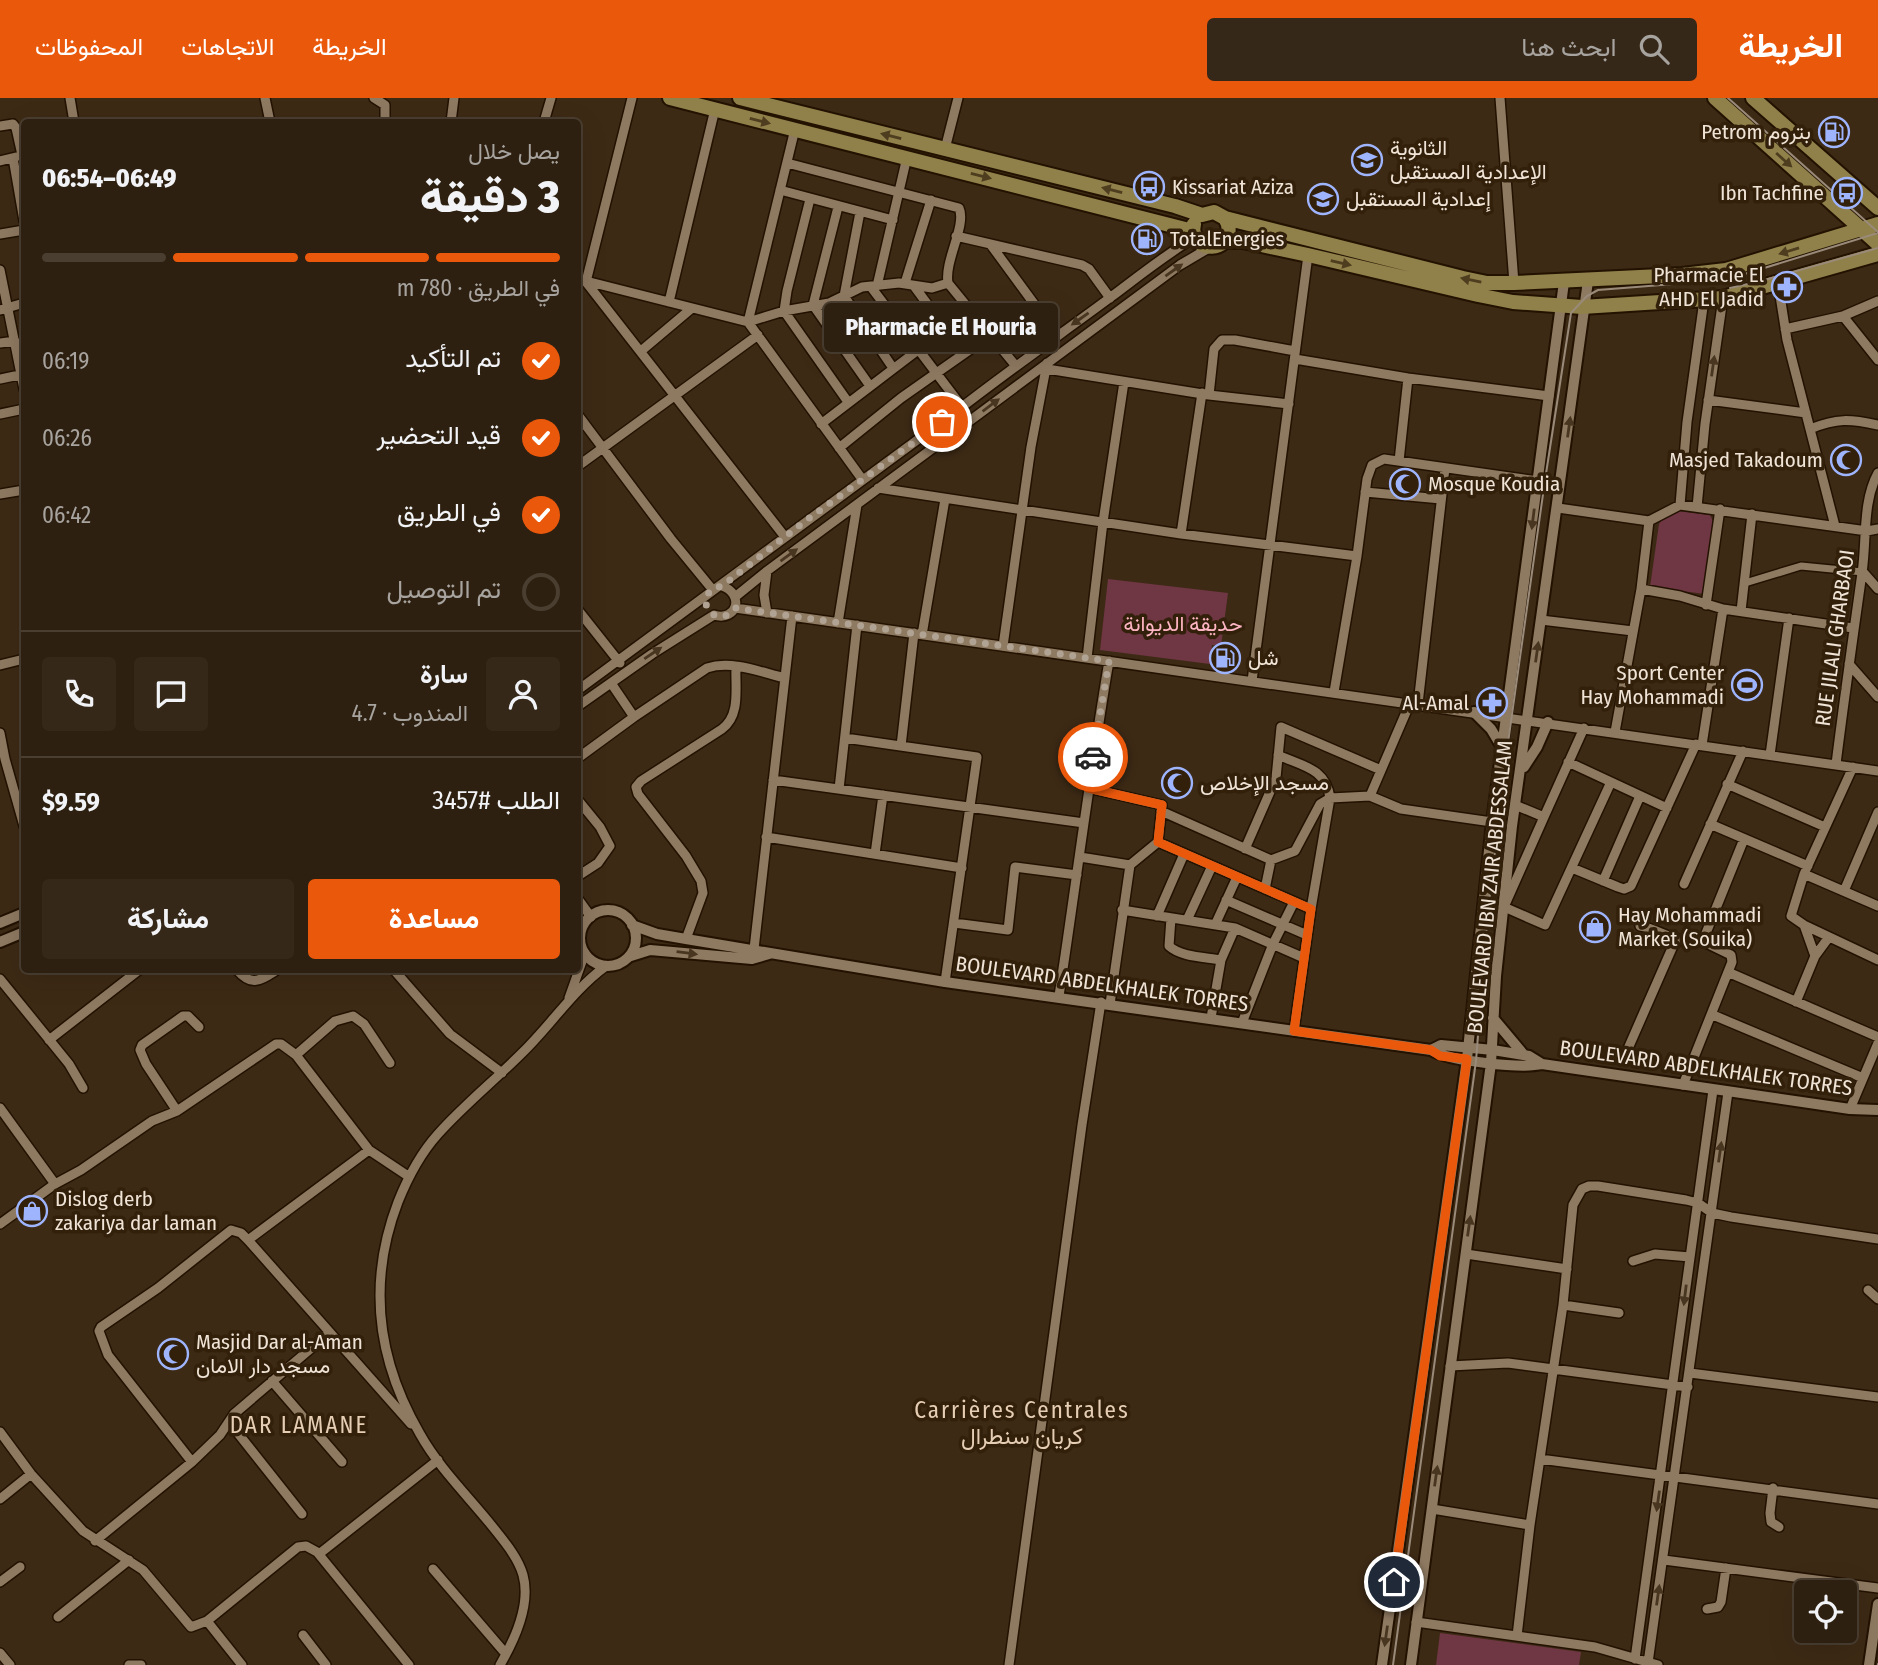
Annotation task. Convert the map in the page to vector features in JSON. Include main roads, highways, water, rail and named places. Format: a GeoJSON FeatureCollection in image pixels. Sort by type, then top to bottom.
{"type":"FeatureCollection","features":[{"type":"Feature","properties":{"kind":"main road"},"geometry":{"type":"LineString","coordinates":[[670,98],[907,157],[1194,234]]}},
{"type":"Feature","properties":{"kind":"main road"},"geometry":{"type":"LineString","coordinates":[[742,98],[1202,215],[1214,212],[1225,218],[1487,283],[1588,281],[1726,270],[1878,225]]}},
{"type":"Feature","properties":{"kind":"main road"},"geometry":{"type":"LineString","coordinates":[[1715,98],[1878,244]]}},
{"type":"Feature","properties":{"kind":"main road"},"geometry":{"type":"LineString","coordinates":[[1753,98],[1878,208]]}},
{"type":"Feature","properties":{"kind":"main road"},"geometry":{"type":"LineString","coordinates":[[1832,238],[1839,228],[1838,208]]}},
{"type":"Feature","properties":{"kind":"main road"},"geometry":{"type":"LineString","coordinates":[[1202,215],[1194,225],[1194,234],[1198,242],[1209,248],[1226,241],[1229,229],[1225,218]]}},
{"type":"Feature","properties":{"kind":"main road"},"geometry":{"type":"LineString","coordinates":[[1226,241],[1308,255],[1513,302],[1586,307],[1723,298],[1878,254]]}},
{"type":"Feature","properties":{"kind":"tram line"},"geometry":{"type":"LineString","coordinates":[[1728,98],[1878,232]]}},
{"type":"Feature","properties":{"kind":"tram line"},"geometry":{"type":"LineString","coordinates":[[1393,1665],[1476,1061],[1488,911],[1507,750],[1571,313],[1587,296],[1598,290],[1725,280],[1878,233]]}},
{"type":"Feature","properties":{"kind":"tram line"},"geometry":{"type":"LineString","coordinates":[[1730,288],[1878,248]]}},
{"type":"Feature","properties":{"kind":"place","name":"Petrom بتروم"},"geometry":{"type":"Point","coordinates":[1834,132]}},
{"type":"Feature","properties":{"kind":"place","name":"الثانوية الإعدادية المستقبل"},"geometry":{"type":"Point","coordinates":[1367,160]}},
{"type":"Feature","properties":{"kind":"place","name":"Kissariat Aziza"},"geometry":{"type":"Point","coordinates":[1149,187]}},
{"type":"Feature","properties":{"kind":"place","name":"Ibn Tachfine"},"geometry":{"type":"Point","coordinates":[1847,193]}},
{"type":"Feature","properties":{"kind":"place","name":"إعدادية المستقبل"},"geometry":{"type":"Point","coordinates":[1323,199]}},
{"type":"Feature","properties":{"kind":"place","name":"TotalEnergies"},"geometry":{"type":"Point","coordinates":[1147,239]}},
{"type":"Feature","properties":{"kind":"place","name":"Pharmacie El AHD El Jadid"},"geometry":{"type":"Point","coordinates":[1787,287]}},
{"type":"Feature","properties":{"kind":"place","name":"Pharmacie El Houria"},"geometry":{"type":"Point","coordinates":[942,422]}},
{"type":"Feature","properties":{"kind":"place","name":"Masjed Takadoum"},"geometry":{"type":"Point","coordinates":[1846,460]}},
{"type":"Feature","properties":{"kind":"place","name":"Mosque Koudia"},"geometry":{"type":"Point","coordinates":[1405,484]}},
{"type":"Feature","properties":{"kind":"place","name":"شل"},"geometry":{"type":"Point","coordinates":[1225,658]}},
{"type":"Feature","properties":{"kind":"place","name":"Sport Center Hay Mohammadi"},"geometry":{"type":"Point","coordinates":[1747,685]}},
{"type":"Feature","properties":{"kind":"place","name":"Al-Amal"},"geometry":{"type":"Point","coordinates":[1492,703]}},
{"type":"Feature","properties":{"kind":"place","name":"مسجد الإخلاص"},"geometry":{"type":"Point","coordinates":[1177,783]}},
{"type":"Feature","properties":{"kind":"place","name":"Hay Mohammadi Market (Souika)"},"geometry":{"type":"Point","coordinates":[1595,927]}},
{"type":"Feature","properties":{"kind":"place","name":"Dislog derb zakariya dar laman"},"geometry":{"type":"Point","coordinates":[32,1211]}},
{"type":"Feature","properties":{"kind":"place","name":"Masjid Dar al-Aman مسجد دار الامان"},"geometry":{"type":"Point","coordinates":[173,1354]}},
{"type":"Feature","properties":{"kind":"district","name":"Carrières Centrales كريان سنطرال"},"geometry":{"type":"Point","coordinates":[1022,1423]}},
{"type":"Feature","properties":{"kind":"district","name":"DAR LAMANE"},"geometry":{"type":"Point","coordinates":[299,1425]}},
{"type":"Feature","properties":{"kind":"park label","name":"حديقة الديوانة"},"geometry":{"type":"Point","coordinates":[1183,624]}}]}
